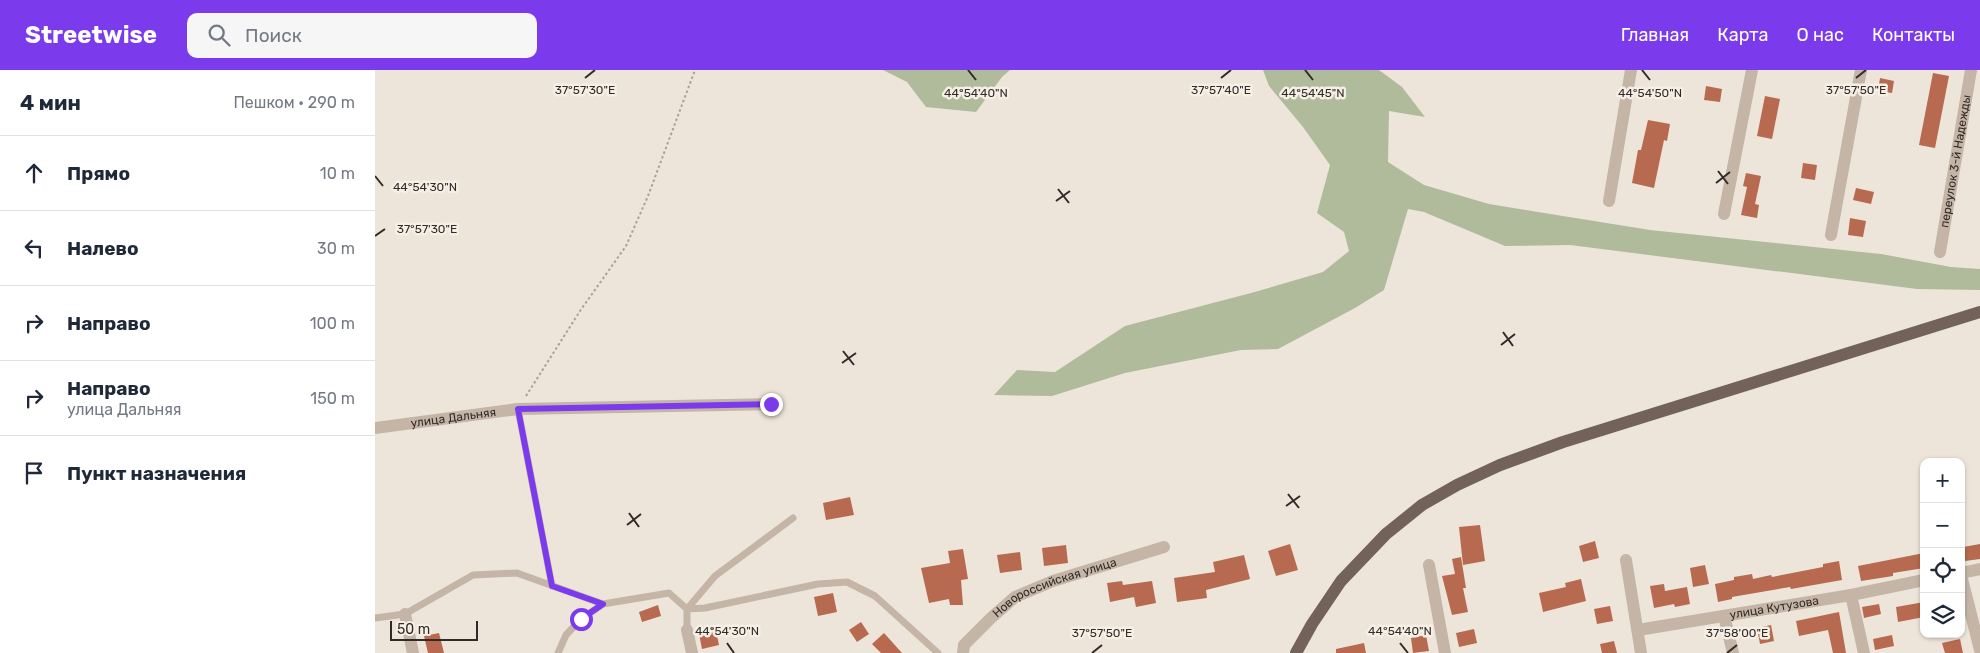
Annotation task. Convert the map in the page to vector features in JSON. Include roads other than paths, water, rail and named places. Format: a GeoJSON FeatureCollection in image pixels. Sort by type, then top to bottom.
{"type":"FeatureCollection","features":[{"type":"Feature","properties":{"kind":"main road"},"geometry":{"type":"LineString","coordinates":[[1297,653],[1312,624],[1341,581],[1387,534],[1422,505],[1457,485],[1500,465],[1563,442],[1980,312]]}},
{"type":"Feature","properties":{"kind":"street"},"geometry":{"type":"LineString","coordinates":[[1609,201],[1631,70]]}},
{"type":"Feature","properties":{"kind":"street"},"geometry":{"type":"LineString","coordinates":[[1725,214],[1752,70]]}},
{"type":"Feature","properties":{"kind":"street"},"geometry":{"type":"LineString","coordinates":[[1831,235],[1861,70]]}},
{"type":"Feature","properties":{"kind":"street","name":"переулок 3-й Надежды"},"geometry":{"type":"LineString","coordinates":[[1940,252],[1971,70]]}},
{"type":"Feature","properties":{"kind":"street","name":"улица Дальняя"},"geometry":{"type":"LineString","coordinates":[[375,428],[518,409],[771,404]]}},
{"type":"Feature","properties":{"kind":"street","name":"Новороссийская улица"},"geometry":{"type":"LineString","coordinates":[[963,653],[964,645],[1015,597],[1053,581],[1164,547]]}},
{"type":"Feature","properties":{"kind":"street"},"geometry":{"type":"LineString","coordinates":[[1625,560],[1641,653]]}},
{"type":"Feature","properties":{"kind":"street"},"geometry":{"type":"LineString","coordinates":[[1429,565],[1445,653]]}},
{"type":"Feature","properties":{"kind":"street"},"geometry":{"type":"LineString","coordinates":[[1965,573],[1980,568]]}},
{"type":"Feature","properties":{"kind":"street","name":"улица Кутузова"},"geometry":{"type":"LineString","coordinates":[[1638,630],[1851,595],[1920,581]]}},
{"type":"Feature","properties":{"kind":"street"},"geometry":{"type":"LineString","coordinates":[[1965,590],[1980,650]]}},
{"type":"Feature","properties":{"kind":"street"},"geometry":{"type":"LineString","coordinates":[[1851,595],[1864,653]]}},
{"type":"Feature","properties":{"kind":"street"},"geometry":{"type":"LineString","coordinates":[[405,614],[413,653]]}},
{"type":"Feature","properties":{"kind":"street"},"geometry":{"type":"LineString","coordinates":[[1724,616],[1733,653]]}},
{"type":"Feature","properties":{"kind":"street"},"geometry":{"type":"LineString","coordinates":[[687,630],[692,653]]}},
{"type":"Feature","properties":{"kind":"lane"},"geometry":{"type":"LineString","coordinates":[[518,409],[552,586]]}},
{"type":"Feature","properties":{"kind":"lane"},"geometry":{"type":"LineString","coordinates":[[687,630],[687,610],[715,576],[793,518]]}},
{"type":"Feature","properties":{"kind":"lane"},"geometry":{"type":"LineString","coordinates":[[375,618],[405,614],[473,575],[517,573],[603,604]]}},
{"type":"Feature","properties":{"kind":"lane"},"geometry":{"type":"LineString","coordinates":[[558,653],[566,635],[581,619],[603,604],[669,594],[687,610],[705,608],[818,584],[847,582],[875,596],[937,653]]}}]}
